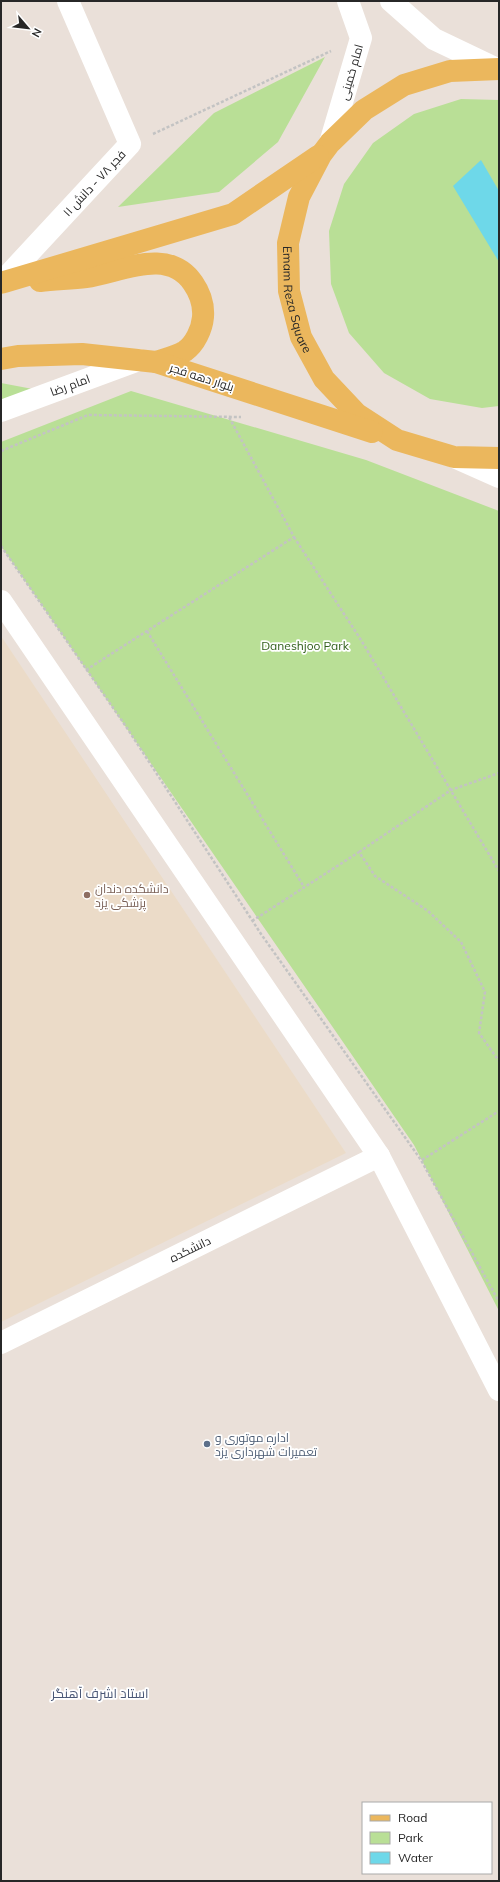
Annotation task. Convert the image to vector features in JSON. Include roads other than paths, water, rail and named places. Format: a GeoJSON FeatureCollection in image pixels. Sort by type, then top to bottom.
{"type":"FeatureCollection","features":[{"type":"Feature","properties":{"kind":"main road","name":"Emam Reza Square"},"geometry":{"type":"LineString","coordinates":[[498,69],[450,72],[404,85],[364,110],[325,149],[299,197],[288,243],[289,291],[301,337],[324,379],[357,414],[397,440],[454,457],[499,458]]}},
{"type":"Feature","properties":{"kind":"main road"},"geometry":{"type":"LineString","coordinates":[[1,283],[233,214],[325,149]]}},
{"type":"Feature","properties":{"kind":"main road"},"geometry":{"type":"LineString","coordinates":[[1,283],[86,277],[154,262],[173,266],[189,276],[200,292],[204,310],[203,322],[198,336],[185,351],[148,361]]}},
{"type":"Feature","properties":{"kind":"main road","name":"بلوار دهه فجر"},"geometry":{"type":"LineString","coordinates":[[1,359],[18,356],[82,354],[148,361],[397,440]]}},
{"type":"Feature","properties":{"kind":"street","name":"فجر ۷۸ - دانش ۱۱"},"geometry":{"type":"LineString","coordinates":[[1,283],[130,144],[68,1]]}},
{"type":"Feature","properties":{"kind":"street","name":"امام خمینی"},"geometry":{"type":"LineString","coordinates":[[325,149],[361,38],[348,1]]}},
{"type":"Feature","properties":{"kind":"street"},"geometry":{"type":"LineString","coordinates":[[391,1],[434,39],[498,69]]}},
{"type":"Feature","properties":{"kind":"street","name":"امام رضا"},"geometry":{"type":"LineString","coordinates":[[1,411],[148,361]]}},
{"type":"Feature","properties":{"kind":"street"},"geometry":{"type":"LineString","coordinates":[[454,457],[499,477]]}},
{"type":"Feature","properties":{"kind":"street"},"geometry":{"type":"LineString","coordinates":[[1,601],[379,1156],[499,1390]]}},
{"type":"Feature","properties":{"kind":"street","name":"دانشکده"},"geometry":{"type":"LineString","coordinates":[[1,1343],[379,1156]]}},
{"type":"Feature","properties":{"kind":"water"},"geometry":{"type":"Polygon","coordinates":[[[481,160],[499,191],[499,262],[453,186],[481,160]]]}},
{"type":"Feature","properties":{"kind":"place","name":"دانشکده دندان پزشکی یزد"},"geometry":{"type":"Point","coordinates":[87,895]}},
{"type":"Feature","properties":{"kind":"place","name":"اداره موتوری و تعمیرات شهرداری یزد"},"geometry":{"type":"Point","coordinates":[207,1444]}},
{"type":"Feature","properties":{"kind":"district","name":"استاد اشرف آهنگر"},"geometry":{"type":"Point","coordinates":[100,1693]}},
{"type":"Feature","properties":{"kind":"park label","name":"Daneshjoo Park"},"geometry":{"type":"Point","coordinates":[305,645]}}]}
